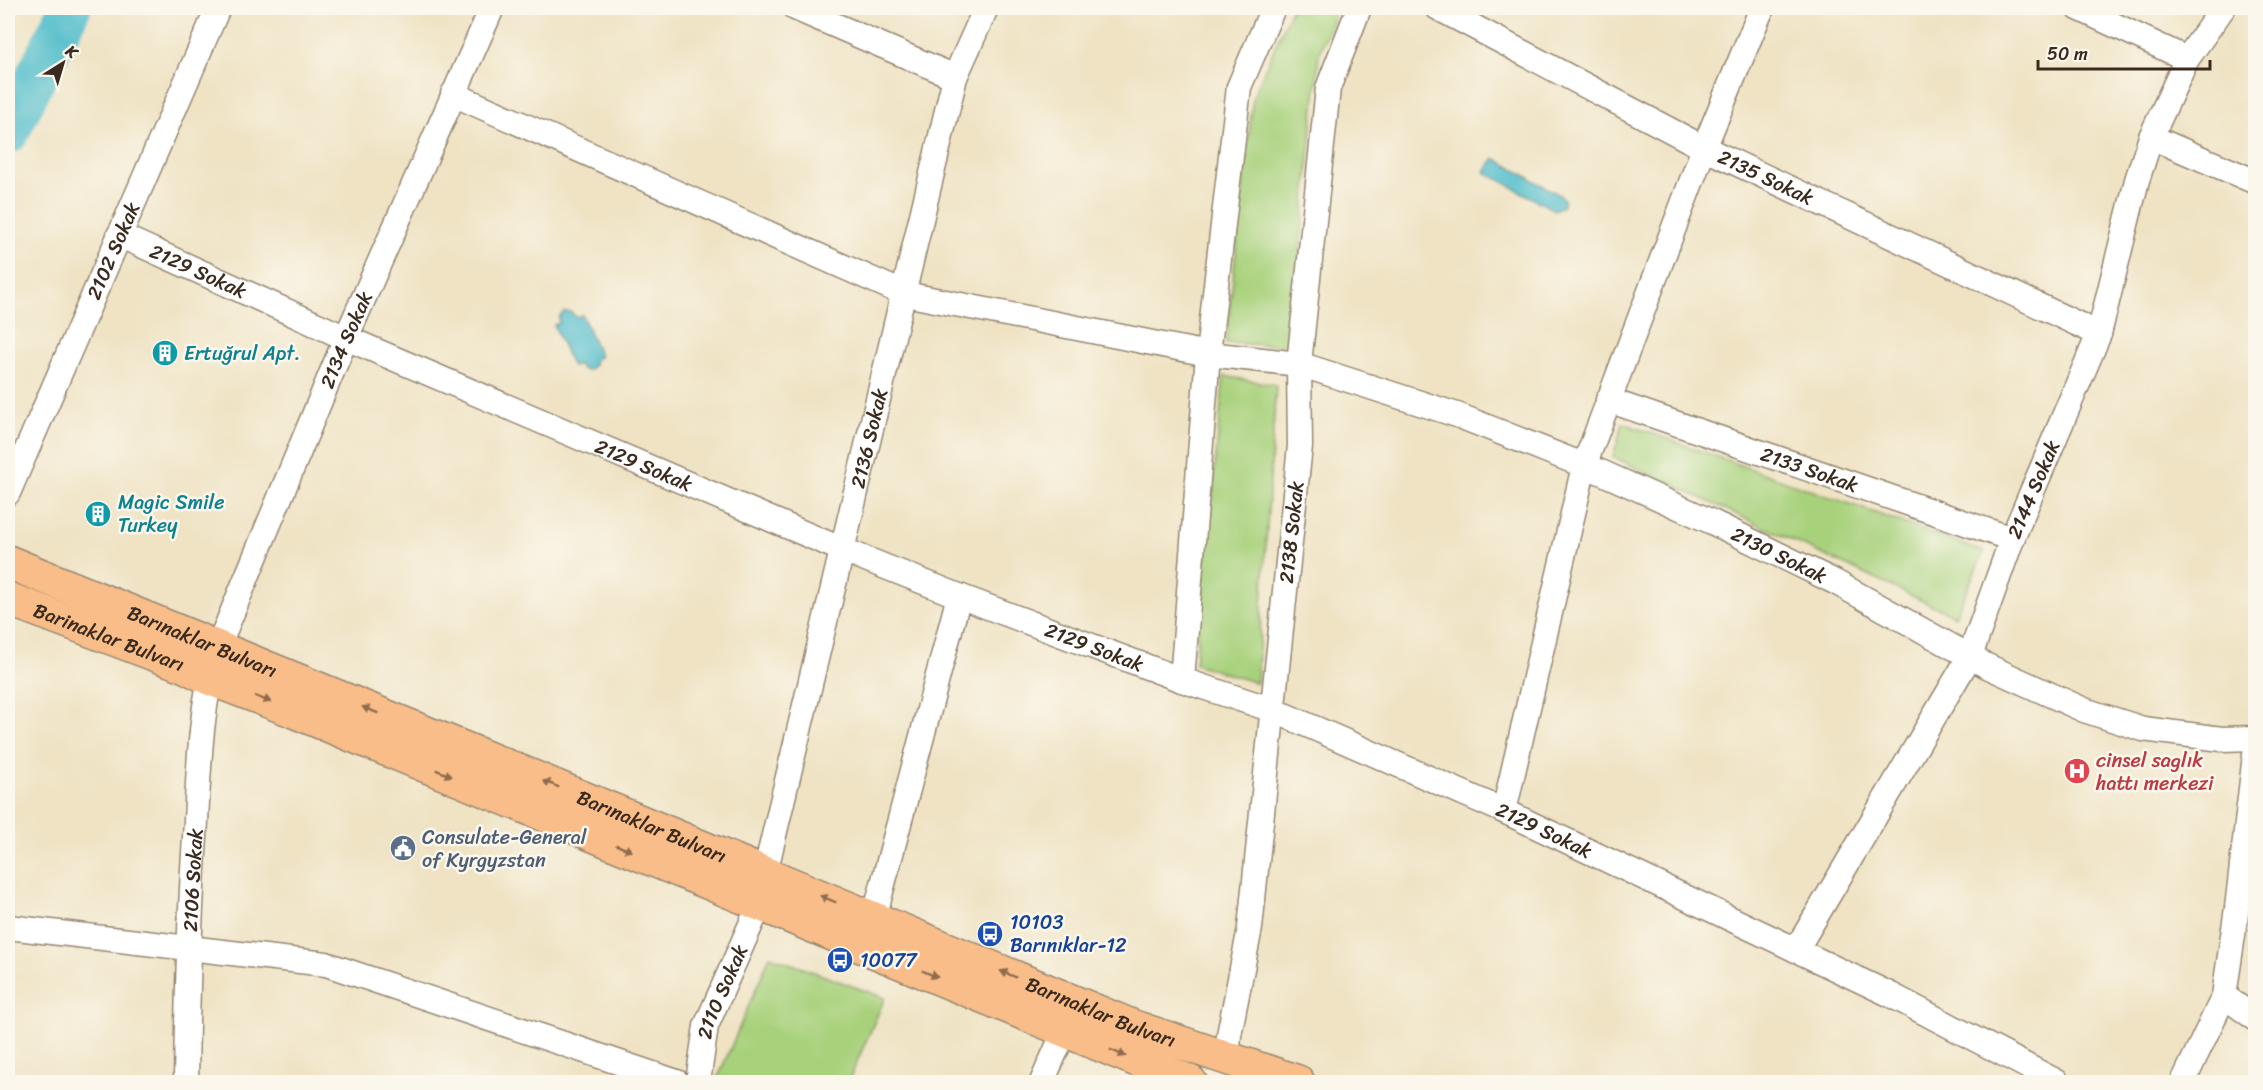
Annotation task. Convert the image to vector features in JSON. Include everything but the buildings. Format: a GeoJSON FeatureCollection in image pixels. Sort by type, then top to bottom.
{"type":"FeatureCollection","features":[{"type":"Feature","properties":{"kind":"main road","name":"Barınaklar Bulvarı"},"geometry":{"type":"LineString","coordinates":[[8,562],[213,663],[480,755],[1065,1030],[1190,1083]]}},
{"type":"Feature","properties":{"kind":"main road","name":"Barinaklar Bulvarı"},"geometry":{"type":"LineString","coordinates":[[8,599],[183,665],[213,663]]}},
{"type":"Feature","properties":{"kind":"main road","name":"Barınaklar Bulvarı"},"geometry":{"type":"LineString","coordinates":[[763,888],[874,918],[1134,1027],[1299,1083]]}},
{"type":"Feature","properties":{"kind":"street","name":"2102 Sokak"},"geometry":{"type":"LineString","coordinates":[[8,493],[218,8]]}},
{"type":"Feature","properties":{"kind":"street","name":"2134 Sokak"},"geometry":{"type":"LineString","coordinates":[[213,663],[346,338],[492,8]]}},
{"type":"Feature","properties":{"kind":"street"},"geometry":{"type":"LineString","coordinates":[[795,8],[955,77]]}},
{"type":"Feature","properties":{"kind":"street","name":"2136 Sokak"},"geometry":{"type":"LineString","coordinates":[[763,888],[955,77],[986,8]]}},
{"type":"Feature","properties":{"kind":"street"},"geometry":{"type":"LineString","coordinates":[[1182,680],[1208,354],[1239,87],[1273,8]]}},
{"type":"Feature","properties":{"kind":"street","name":"2138 Sokak"},"geometry":{"type":"LineString","coordinates":[[1227,1059],[1250,928],[1273,710],[1300,446],[1299,364],[1328,88],[1359,8]]}},
{"type":"Feature","properties":{"kind":"street","name":"2135 Sokak"},"geometry":{"type":"LineString","coordinates":[[1438,8],[1704,148],[2099,334]]}},
{"type":"Feature","properties":{"kind":"street"},"geometry":{"type":"LineString","coordinates":[[1504,811],[1584,466],[1704,148],[1762,8]]}},
{"type":"Feature","properties":{"kind":"street"},"geometry":{"type":"LineString","coordinates":[[2078,8],[2187,58]]}},
{"type":"Feature","properties":{"kind":"street","name":"2144 Sokak"},"geometry":{"type":"LineString","coordinates":[[1796,950],[1970,656],[2012,539],[2099,334],[2137,180],[2151,137],[2187,58],[2223,8]]}},
{"type":"Feature","properties":{"kind":"street","name":"2130 Sokak"},"geometry":{"type":"LineString","coordinates":[[453,94],[905,294],[1208,354],[1299,364],[1457,415],[1584,466],[1712,522],[1824,577],[1970,656],[2084,710],[2144,729],[2222,739],[2256,738]]}},
{"type":"Feature","properties":{"kind":"street"},"geometry":{"type":"LineString","coordinates":[[2151,137],[2256,182]]}},
{"type":"Feature","properties":{"kind":"street","name":"2129 Sokak"},"geometry":{"type":"LineString","coordinates":[[119,235],[346,338],[843,550],[1182,680],[1273,710],[1504,811],[1891,995],[2057,1083]]}},
{"type":"Feature","properties":{"kind":"street","name":"2133 Sokak"},"geometry":{"type":"LineString","coordinates":[[1608,400],[2012,539]]}},
{"type":"Feature","properties":{"kind":"street"},"geometry":{"type":"LineString","coordinates":[[874,918],[959,596]]}},
{"type":"Feature","properties":{"kind":"street","name":"2106 Sokak"},"geometry":{"type":"LineString","coordinates":[[186,1083],[188,949],[202,726],[213,663]]}},
{"type":"Feature","properties":{"kind":"street"},"geometry":{"type":"LineString","coordinates":[[2183,1083],[2224,996],[2256,746]]}},
{"type":"Feature","properties":{"kind":"street","name":"2110 Sokak"},"geometry":{"type":"LineString","coordinates":[[698,1083],[706,1026],[763,888]]}},
{"type":"Feature","properties":{"kind":"street"},"geometry":{"type":"LineString","coordinates":[[8,927],[326,964],[677,1083]]}},
{"type":"Feature","properties":{"kind":"street"},"geometry":{"type":"LineString","coordinates":[[2224,996],[2256,1019]]}},
{"type":"Feature","properties":{"kind":"street"},"geometry":{"type":"LineString","coordinates":[[1042,1083],[1065,1030]]}},
{"type":"Feature","properties":{"kind":"green space"},"geometry":{"type":"Polygon","coordinates":[[[1292,8],[1337,8],[1319,54],[1291,346],[1226,343],[1253,97],[1292,8]]]}},
{"type":"Feature","properties":{"kind":"green space"},"geometry":{"type":"Polygon","coordinates":[[[1224,376],[1276,385],[1257,683],[1195,664],[1224,376]]]}},
{"type":"Feature","properties":{"kind":"green space"},"geometry":{"type":"Polygon","coordinates":[[[1623,423],[1984,552],[1955,616],[1613,457],[1623,423]]]}},
{"type":"Feature","properties":{"kind":"green space"},"geometry":{"type":"Polygon","coordinates":[[[770,956],[885,998],[848,1082],[716,1082],[770,956]]]}},
{"type":"Feature","properties":{"kind":"water"},"geometry":{"type":"Polygon","coordinates":[[[1494,158],[1560,195],[1564,199],[1563,206],[1554,210],[1485,172],[1494,158]]]}},
{"type":"Feature","properties":{"kind":"water"},"geometry":{"type":"Polygon","coordinates":[[[564,312],[571,312],[576,317],[582,315],[600,356],[595,359],[594,365],[589,370],[583,370],[578,364],[572,367],[554,325],[559,323],[559,317],[564,312]]]}},
{"type":"Feature","properties":{"kind":"waterway"},"geometry":{"type":"LineString","coordinates":[[8,133],[70,8]]}},
{"type":"Feature","properties":{"kind":"place","name":"Ertuğrul Apt."},"geometry":{"type":"Point","coordinates":[165,353]}},
{"type":"Feature","properties":{"kind":"place","name":"Magic Smile Turkey"},"geometry":{"type":"Point","coordinates":[98,514]}},
{"type":"Feature","properties":{"kind":"place","name":"cinsel saglık hattı merkezi"},"geometry":{"type":"Point","coordinates":[2077,771]}},
{"type":"Feature","properties":{"kind":"place","name":"Consulate-General of Kyrgyzstan"},"geometry":{"type":"Point","coordinates":[403,848]}},
{"type":"Feature","properties":{"kind":"place","name":"10103 Barınıklar-12"},"geometry":{"type":"Point","coordinates":[990,934]}},
{"type":"Feature","properties":{"kind":"place","name":"10077"},"geometry":{"type":"Point","coordinates":[840,960]}}]}
